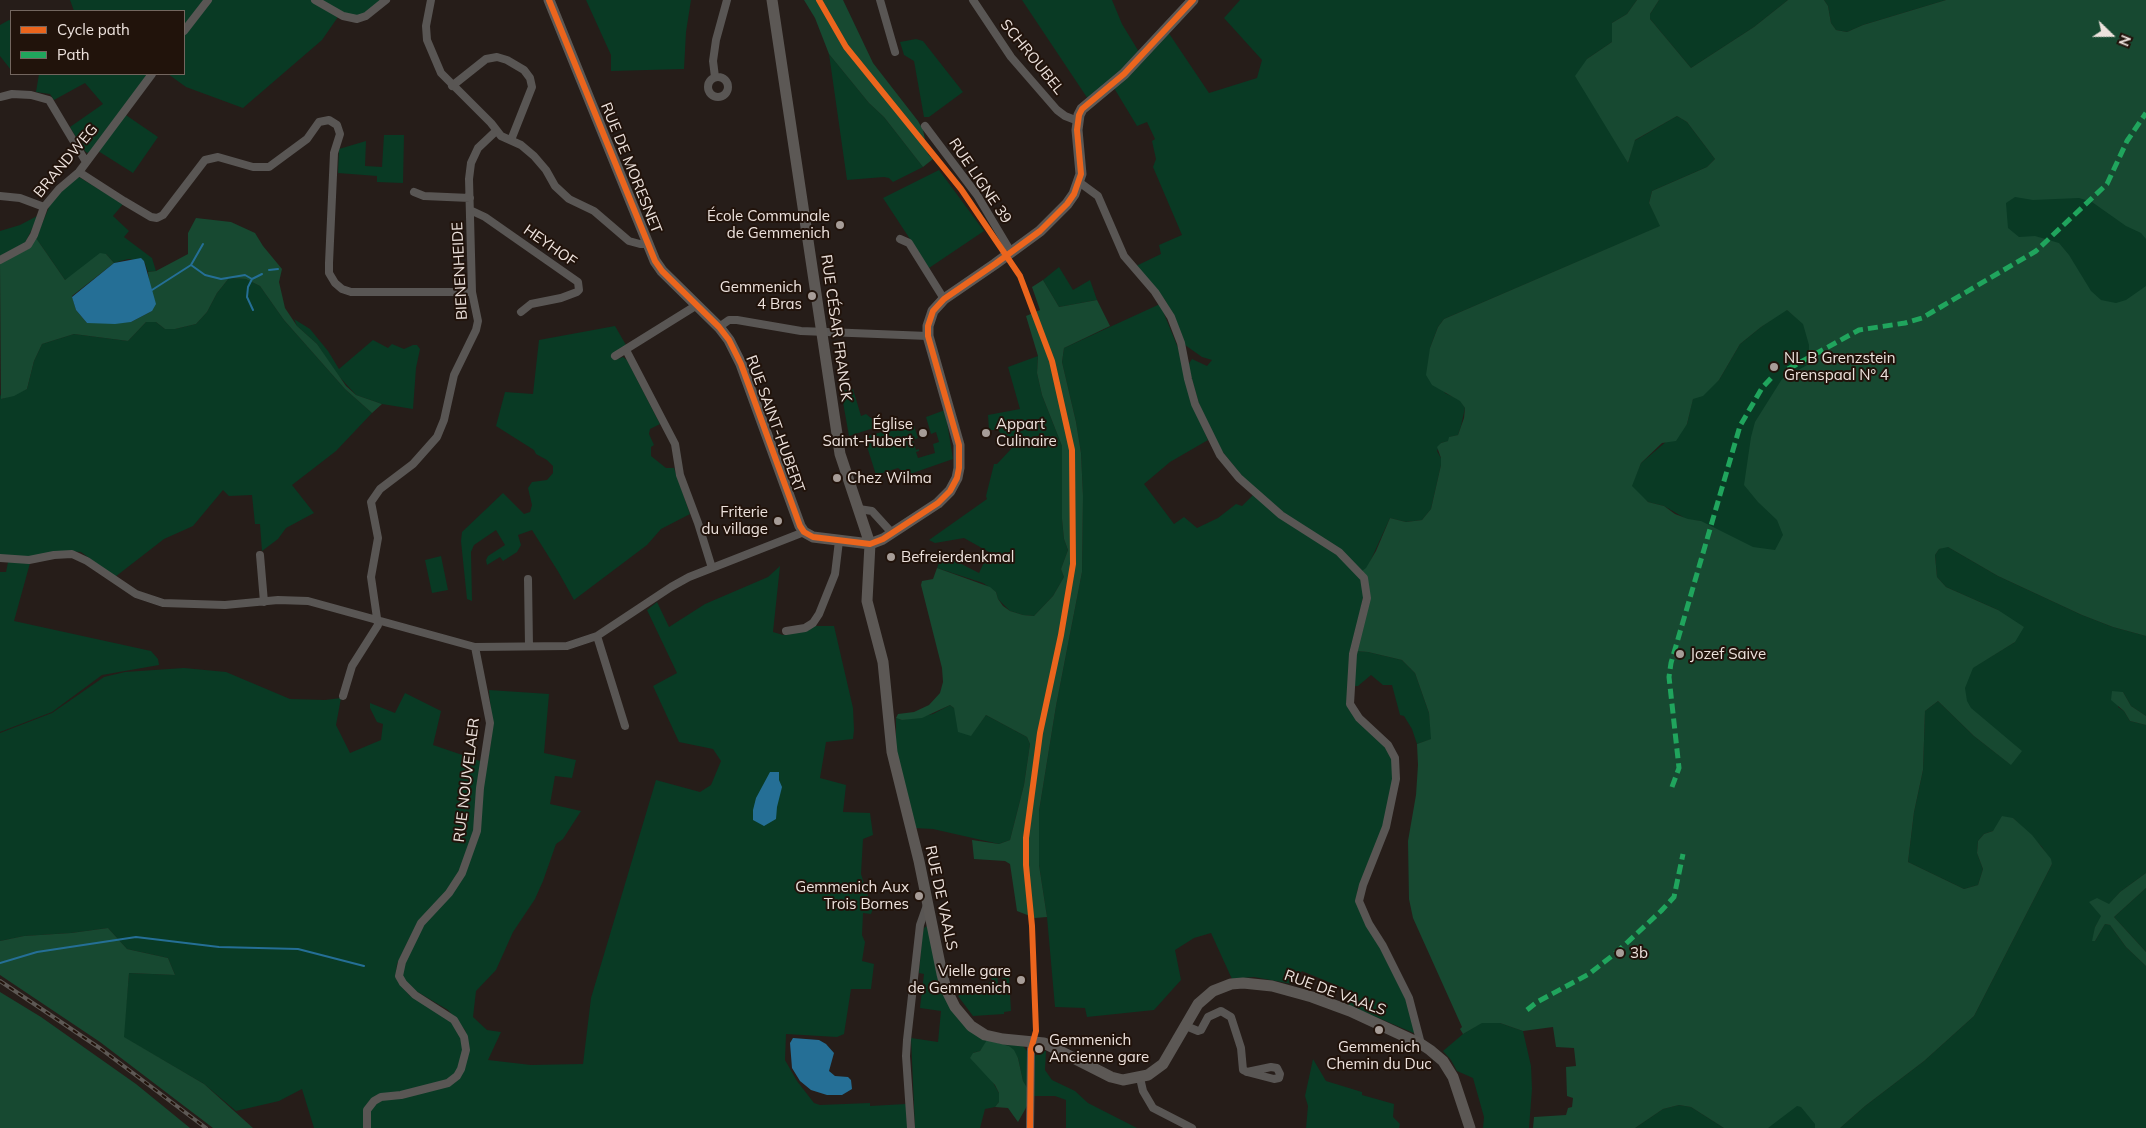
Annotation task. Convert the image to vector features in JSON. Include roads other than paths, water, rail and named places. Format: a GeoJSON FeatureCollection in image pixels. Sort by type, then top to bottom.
{"type":"FeatureCollection","features":[{"type":"Feature","properties":{"kind":"main road","name":"RUE DE MORESNET"},"geometry":{"type":"LineString","coordinates":[[549,0],[648,244],[662,271],[719,327]]}},
{"type":"Feature","properties":{"kind":"main road","name":"RUE CÉSAR FRANCK"},"geometry":{"type":"LineString","coordinates":[[772,0],[802,205],[809,238],[820,332],[840,454],[870,544]]}},
{"type":"Feature","properties":{"kind":"main road"},"geometry":{"type":"LineString","coordinates":[[804,532],[813,537],[870,544],[892,533],[938,503],[950,491],[959,468],[958,445],[928,336],[930,319],[938,304],[944,299],[1011,252],[1055,218],[1074,194],[1079,182],[1081,167],[1076,130],[1082,109],[1124,74],[1193,0]]}},
{"type":"Feature","properties":{"kind":"main road","name":"RUE SAINT-HUBERT"},"geometry":{"type":"LineString","coordinates":[[719,327],[729,340],[741,364],[796,518],[804,532]]}},
{"type":"Feature","properties":{"kind":"main road","name":"RUE DE VAALS"},"geometry":{"type":"LineString","coordinates":[[870,544],[867,601],[883,662],[892,752],[928,903],[946,989],[963,1018],[978,1031],[992,1037],[1034,1041],[1051,1046],[1116,1079],[1140,1078],[1156,1070],[1162,1064],[1198,1004],[1214,991],[1231,984],[1253,982],[1312,997],[1350,1011],[1421,1044],[1438,1055],[1448,1068],[1458,1090],[1470,1128]]}},
{"type":"Feature","properties":{"kind":"street"},"geometry":{"type":"LineString","coordinates":[[185,30],[208,0]]}},
{"type":"Feature","properties":{"kind":"street"},"geometry":{"type":"LineString","coordinates":[[315,0],[344,16],[358,18],[372,13],[386,0]]}},
{"type":"Feature","properties":{"kind":"street"},"geometry":{"type":"LineString","coordinates":[[431,0],[426,26],[427,40],[441,73],[452,86],[491,123],[501,136],[521,145],[534,156],[546,170],[555,186],[569,199],[594,211],[629,241],[648,244]]}},
{"type":"Feature","properties":{"kind":"street"},"geometry":{"type":"LineString","coordinates":[[715,76],[713,61],[716,40],[727,0]]}},
{"type":"Feature","properties":{"kind":"street"},"geometry":{"type":"LineString","coordinates":[[880,0],[895,52]]}},
{"type":"Feature","properties":{"kind":"street","name":"SCHROUBEL"},"geometry":{"type":"LineString","coordinates":[[973,0],[1011,57],[1028,77],[1057,110],[1078,122]]}},
{"type":"Feature","properties":{"kind":"street"},"geometry":{"type":"LineString","coordinates":[[452,86],[486,59],[497,58],[507,60],[524,70],[530,78],[532,87],[511,140]]}},
{"type":"Feature","properties":{"kind":"street","name":"BRANDWEG"},"geometry":{"type":"LineString","coordinates":[[0,260],[28,245],[34,235],[44,206],[59,189],[79,172],[151,75]]}},
{"type":"Feature","properties":{"kind":"street"},"geometry":{"type":"LineString","coordinates":[[0,97],[12,94],[31,94],[49,100],[86,162]]}},
{"type":"Feature","properties":{"kind":"street"},"geometry":{"type":"LineString","coordinates":[[79,172],[124,201],[157,218],[163,215],[205,160],[218,157],[254,167],[269,166],[307,139],[319,122],[328,120],[337,124],[340,134],[334,153],[329,263],[329,272],[335,283],[342,289],[351,292],[472,292]]}},
{"type":"Feature","properties":{"kind":"street","name":"RUE LIGNE 39"},"geometry":{"type":"LineString","coordinates":[[925,126],[973,189],[1011,252]]}},
{"type":"Feature","properties":{"kind":"street","name":"BIENENHEIDE"},"geometry":{"type":"LineString","coordinates":[[379,621],[372,577],[378,538],[371,502],[380,489],[413,464],[441,430],[454,375],[476,330],[477,313],[472,292],[471,163],[478,148],[496,131]]}},
{"type":"Feature","properties":{"kind":"street"},"geometry":{"type":"LineString","coordinates":[[1079,182],[1098,196],[1124,256],[1155,292],[1171,317],[1181,343],[1195,404],[1220,455],[1239,478],[1275,510],[1296,526],[1339,552],[1364,578],[1367,589],[1366,604],[1353,654],[1350,704],[1359,718],[1388,745],[1395,758],[1396,779],[1386,827],[1359,900],[1369,924],[1383,946],[1409,998],[1421,1044]]}},
{"type":"Feature","properties":{"kind":"street"},"geometry":{"type":"LineString","coordinates":[[414,192],[424,196],[470,198]]}},
{"type":"Feature","properties":{"kind":"street"},"geometry":{"type":"LineString","coordinates":[[0,196],[20,198],[44,206]]}},
{"type":"Feature","properties":{"kind":"street","name":"HEYHOF"},"geometry":{"type":"LineString","coordinates":[[470,210],[485,217],[578,282],[579,290],[577,292],[560,298],[531,304],[521,312]]}},
{"type":"Feature","properties":{"kind":"street"},"geometry":{"type":"LineString","coordinates":[[900,239],[908,243],[944,299]]}},
{"type":"Feature","properties":{"kind":"street"},"geometry":{"type":"LineString","coordinates":[[616,356],[697,305]]}},
{"type":"Feature","properties":{"kind":"street"},"geometry":{"type":"LineString","coordinates":[[719,327],[730,320],[737,320],[801,331],[928,336]]}},
{"type":"Feature","properties":{"kind":"street"},"geometry":{"type":"LineString","coordinates":[[626,350],[676,444],[680,474],[712,568]]}},
{"type":"Feature","properties":{"kind":"street"},"geometry":{"type":"LineString","coordinates":[[859,509],[872,511],[892,533]]}},
{"type":"Feature","properties":{"kind":"street"},"geometry":{"type":"LineString","coordinates":[[0,558],[29,560],[72,554],[87,561],[136,594],[163,604],[225,605],[308,601],[475,647],[567,646],[598,636],[671,587],[712,568],[804,532]]}},
{"type":"Feature","properties":{"kind":"street"},"geometry":{"type":"LineString","coordinates":[[786,631],[805,628],[813,623],[819,614],[834,580],[839,541]]}},
{"type":"Feature","properties":{"kind":"street"},"geometry":{"type":"LineString","coordinates":[[260,555],[264,602]]}},
{"type":"Feature","properties":{"kind":"street"},"geometry":{"type":"LineString","coordinates":[[528,579],[529,646]]}},
{"type":"Feature","properties":{"kind":"street"},"geometry":{"type":"LineString","coordinates":[[343,696],[352,666],[379,621]]}},
{"type":"Feature","properties":{"kind":"street"},"geometry":{"type":"LineString","coordinates":[[598,636],[625,726]]}},
{"type":"Feature","properties":{"kind":"street","name":"RUE NOUVELAER"},"geometry":{"type":"LineString","coordinates":[[367,1128],[367,1110],[374,1100],[448,1083],[457,1076],[461,1069],[466,1050],[464,1037],[454,1020],[415,995],[399,976],[404,956],[421,923],[449,893],[462,873],[477,830],[480,788],[490,723],[475,647]]}},
{"type":"Feature","properties":{"kind":"street"},"geometry":{"type":"LineString","coordinates":[[911,1128],[907,1040],[920,925],[928,903]]}},
{"type":"Feature","properties":{"kind":"street"},"geometry":{"type":"LineString","coordinates":[[1186,1026],[1198,1031],[1201,1030],[1208,1017],[1220,1011],[1231,1017],[1241,1048],[1242,1068],[1247,1072]]}},
{"type":"Feature","properties":{"kind":"street"},"geometry":{"type":"LineString","coordinates":[[1030,1128],[1031,1048],[1034,1041]]}},
{"type":"Feature","properties":{"kind":"street"},"geometry":{"type":"LineString","coordinates":[[1140,1078],[1143,1090],[1152,1108],[1192,1128]]}},
{"type":"Feature","properties":{"kind":"water"},"geometry":{"type":"Polygon","coordinates":[[[141,258],[144,261],[156,304],[152,311],[131,322],[115,324],[87,323],[76,310],[72,297],[114,263],[141,258]]]}},
{"type":"Feature","properties":{"kind":"water"},"geometry":{"type":"Polygon","coordinates":[[[770,772],[779,772],[779,780],[782,787],[776,819],[764,826],[753,820],[753,810],[756,798],[770,772]]]}},
{"type":"Feature","properties":{"kind":"water"},"geometry":{"type":"Polygon","coordinates":[[[793,1038],[819,1040],[826,1044],[834,1053],[829,1071],[835,1076],[848,1077],[851,1080],[852,1089],[842,1095],[827,1095],[811,1090],[800,1081],[792,1068],[790,1043],[793,1038]]]}},
{"type":"Feature","properties":{"kind":"waterway"},"geometry":{"type":"LineString","coordinates":[[152,290],[191,265],[203,244]]}},
{"type":"Feature","properties":{"kind":"waterway"},"geometry":{"type":"LineString","coordinates":[[191,265],[205,275],[221,279],[245,275],[252,279],[262,274]]}},
{"type":"Feature","properties":{"kind":"waterway"},"geometry":{"type":"LineString","coordinates":[[269,270],[278,269]]}},
{"type":"Feature","properties":{"kind":"waterway"},"geometry":{"type":"LineString","coordinates":[[252,279],[248,287],[247,297],[253,310]]}},
{"type":"Feature","properties":{"kind":"waterway"},"geometry":{"type":"LineString","coordinates":[[0,963],[37,952],[136,937],[219,947],[298,949],[364,966]]}},
{"type":"Feature","properties":{"kind":"railway"},"geometry":{"type":"LineString","coordinates":[[0,981],[101,1049],[206,1128]]}},
{"type":"Feature","properties":{"kind":"place","name":"École Communale de Gemmenich"},"geometry":{"type":"Point","coordinates":[840,225]}},
{"type":"Feature","properties":{"kind":"place","name":"Gemmenich 4 Bras"},"geometry":{"type":"Point","coordinates":[812,296]}},
{"type":"Feature","properties":{"kind":"place","name":"NL B Grenzstein Grenspaal N° 4"},"geometry":{"type":"Point","coordinates":[1774,367]}},
{"type":"Feature","properties":{"kind":"place","name":"Église Saint-Hubert"},"geometry":{"type":"Point","coordinates":[923,433]}},
{"type":"Feature","properties":{"kind":"place","name":"Appart Culinaire"},"geometry":{"type":"Point","coordinates":[986,433]}},
{"type":"Feature","properties":{"kind":"place","name":"Chez Wilma"},"geometry":{"type":"Point","coordinates":[837,478]}},
{"type":"Feature","properties":{"kind":"place","name":"Friterie du village"},"geometry":{"type":"Point","coordinates":[778,521]}},
{"type":"Feature","properties":{"kind":"place","name":"Befreierdenkmal"},"geometry":{"type":"Point","coordinates":[891,557]}},
{"type":"Feature","properties":{"kind":"place","name":"Jozef Saive"},"geometry":{"type":"Point","coordinates":[1680,654]}},
{"type":"Feature","properties":{"kind":"place","name":"Gemmenich Aux Trois Bornes"},"geometry":{"type":"Point","coordinates":[919,896]}},
{"type":"Feature","properties":{"kind":"place","name":"3b"},"geometry":{"type":"Point","coordinates":[1620,953]}},
{"type":"Feature","properties":{"kind":"place","name":"Vielle gare de Gemmenich"},"geometry":{"type":"Point","coordinates":[1021,980]}},
{"type":"Feature","properties":{"kind":"place","name":"Gemmenich Chemin du Duc"},"geometry":{"type":"Point","coordinates":[1379,1030]}},
{"type":"Feature","properties":{"kind":"place","name":"Gemmenich Ancienne gare"},"geometry":{"type":"Point","coordinates":[1039,1049]}}]}
